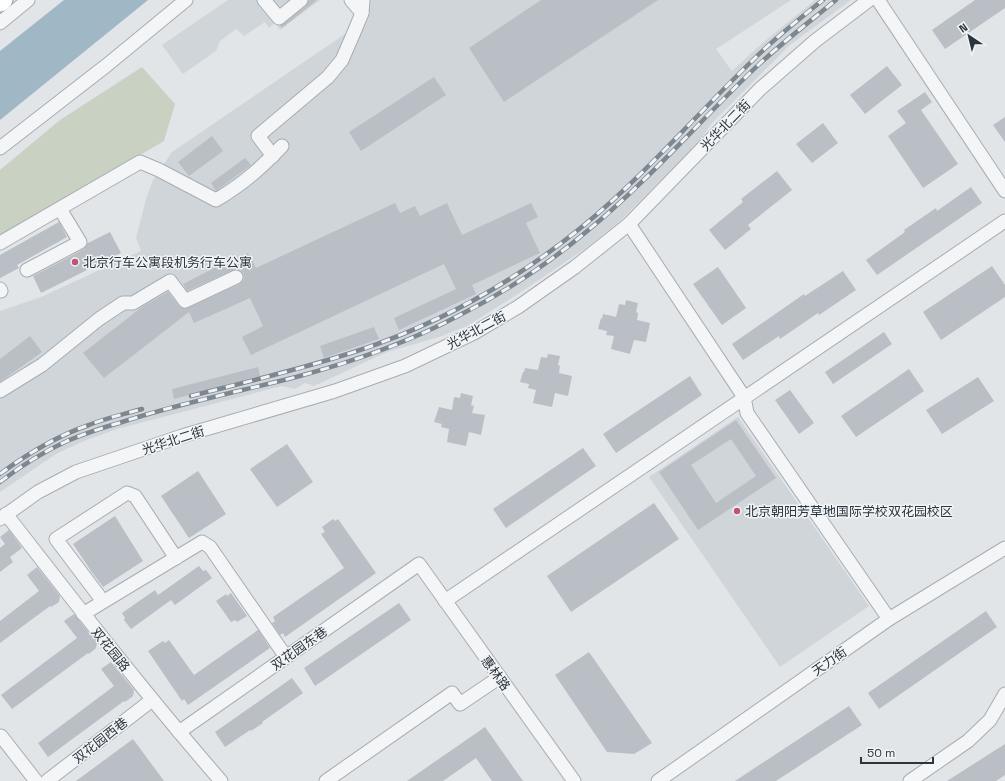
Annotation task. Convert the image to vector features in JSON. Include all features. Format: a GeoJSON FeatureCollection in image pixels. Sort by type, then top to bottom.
{"type":"FeatureCollection","features":[{"type":"Feature","properties":{"kind":"street"},"geometry":{"type":"LineString","coordinates":[[0,23],[28,0]]}},
{"type":"Feature","properties":{"kind":"street"},"geometry":{"type":"LineString","coordinates":[[0,148],[107,65],[186,0]]}},
{"type":"Feature","properties":{"kind":"street"},"geometry":{"type":"LineString","coordinates":[[264,0],[279,18],[301,0]]}},
{"type":"Feature","properties":{"kind":"street"},"geometry":{"type":"LineString","coordinates":[[273,156],[258,136],[328,77],[342,60],[362,6],[351,0]]}},
{"type":"Feature","properties":{"kind":"street","name":"光华北二街"},"geometry":{"type":"LineString","coordinates":[[3,516],[38,492],[76,472],[182,436],[335,391],[405,366],[474,333],[518,307],[575,267],[629,224],[760,89],[815,41],[869,0]]}},
{"type":"Feature","properties":{"kind":"street"},"geometry":{"type":"LineString","coordinates":[[878,0],[1005,191]]}},
{"type":"Feature","properties":{"kind":"street"},"geometry":{"type":"LineString","coordinates":[[0,243],[140,162],[159,170],[216,200],[260,169],[282,146]]}},
{"type":"Feature","properties":{"kind":"street"},"geometry":{"type":"LineString","coordinates":[[27,270],[80,242],[60,209]]}},
{"type":"Feature","properties":{"kind":"street"},"geometry":{"type":"LineString","coordinates":[[445,601],[1005,221]]}},
{"type":"Feature","properties":{"kind":"street"},"geometry":{"type":"LineString","coordinates":[[629,224],[744,397],[747,412],[889,619]]}},
{"type":"Feature","properties":{"kind":"street"},"geometry":{"type":"LineString","coordinates":[[0,391],[42,365],[99,319],[123,303],[133,303],[170,281],[185,301],[236,277]]}},
{"type":"Feature","properties":{"kind":"street"},"geometry":{"type":"LineString","coordinates":[[99,596],[56,539],[127,493],[135,496],[176,558]]}},
{"type":"Feature","properties":{"kind":"street","name":"双花园路"},"geometry":{"type":"LineString","coordinates":[[3,516],[84,614],[178,732],[221,781]]}},
{"type":"Feature","properties":{"kind":"street"},"geometry":{"type":"LineString","coordinates":[[84,614],[202,542],[210,547],[286,657]]}},
{"type":"Feature","properties":{"kind":"street","name":"天力街"},"geometry":{"type":"LineString","coordinates":[[658,781],[889,619],[1005,548]]}},
{"type":"Feature","properties":{"kind":"street","name":"惠林路"},"geometry":{"type":"LineString","coordinates":[[420,564],[574,781]]}},
{"type":"Feature","properties":{"kind":"street","name":"双花园东巷"},"geometry":{"type":"LineString","coordinates":[[178,732],[420,564]]}},
{"type":"Feature","properties":{"kind":"street"},"geometry":{"type":"LineString","coordinates":[[326,781],[452,693],[460,704],[500,677]]}},
{"type":"Feature","properties":{"kind":"street"},"geometry":{"type":"LineString","coordinates":[[910,781],[968,741],[990,720],[1005,694]]}},
{"type":"Feature","properties":{"kind":"street","name":"双花园西巷"},"geometry":{"type":"LineString","coordinates":[[47,781],[152,700]]}},
{"type":"Feature","properties":{"kind":"street"},"geometry":{"type":"LineString","coordinates":[[0,737],[1,736],[36,781]]}},
{"type":"Feature","properties":{"kind":"shaded area"},"geometry":{"type":"Polygon","coordinates":[[[228,0],[320,0],[280,30],[275,23],[269,28],[265,22],[244,36],[236,29],[220,41],[216,51],[183,74],[162,45],[228,0]]]}},
{"type":"Feature","properties":{"kind":"shaded area"},"geometry":{"type":"Polygon","coordinates":[[[347,0],[791,0],[716,49],[732,71],[759,46],[815,0],[851,0],[790,45],[711,124],[699,142],[620,221],[586,248],[467,326],[439,337],[387,352],[314,386],[305,383],[295,389],[282,386],[117,429],[84,441],[56,454],[0,492],[0,311],[41,297],[141,251],[136,238],[146,199],[153,180],[172,152],[348,32],[355,12],[347,0]]]}},
{"type":"Feature","properties":{"kind":"shaded area"},"geometry":{"type":"Polygon","coordinates":[[[142,67],[175,104],[164,141],[0,237],[0,170],[60,120],[142,67]]]}},
{"type":"Feature","properties":{"kind":"shaded area","name":"北京朝阳芳草地国际学校双花园校区"},"geometry":{"type":"Polygon","coordinates":[[[738,417],[869,606],[780,667],[649,477],[738,417]]]}},
{"type":"Feature","properties":{"kind":"water"},"geometry":{"type":"Polygon","coordinates":[[[64,0],[148,0],[0,120],[0,51],[64,0]]]}},
{"type":"Feature","properties":{"kind":"building"},"geometry":{"type":"Polygon","coordinates":[[[309,0],[317,0],[282,28],[280,26],[306,6],[309,0]]]}},
{"type":"Feature","properties":{"kind":"building"},"geometry":{"type":"Polygon","coordinates":[[[541,0],[658,0],[504,102],[469,48],[541,0]]]}},
{"type":"Feature","properties":{"kind":"building"},"geometry":{"type":"Polygon","coordinates":[[[975,0],[1005,0],[1005,8],[945,49],[932,30],[975,0]]]}},
{"type":"Feature","properties":{"kind":"building"},"geometry":{"type":"Polygon","coordinates":[[[887,66],[902,85],[865,114],[850,95],[887,66]]]}},
{"type":"Feature","properties":{"kind":"building"},"geometry":{"type":"Polygon","coordinates":[[[434,77],[446,95],[361,151],[349,132],[434,77]]]}},
{"type":"Feature","properties":{"kind":"building"},"geometry":{"type":"Polygon","coordinates":[[[925,92],[932,102],[921,110],[958,164],[923,188],[888,136],[906,123],[897,111],[925,92]]]}},
{"type":"Feature","properties":{"kind":"building"},"geometry":{"type":"Polygon","coordinates":[[[1005,117],[1005,142],[993,125],[1005,117]]]}},
{"type":"Feature","properties":{"kind":"building"},"geometry":{"type":"Polygon","coordinates":[[[823,123],[838,143],[812,163],[796,144],[823,123]]]}},
{"type":"Feature","properties":{"kind":"building"},"geometry":{"type":"Polygon","coordinates":[[[212,136],[223,151],[189,176],[178,162],[212,136]]]}},
{"type":"Feature","properties":{"kind":"building"},"geometry":{"type":"Polygon","coordinates":[[[245,158],[251,165],[216,191],[211,183],[245,158]]]}},
{"type":"Feature","properties":{"kind":"building"},"geometry":{"type":"Polygon","coordinates":[[[777,171],[792,190],[748,225],[751,229],[725,250],[709,230],[743,202],[741,199],[777,171]]]}},
{"type":"Feature","properties":{"kind":"building"},"geometry":{"type":"Polygon","coordinates":[[[971,187],[982,203],[877,275],[866,260],[905,232],[904,230],[936,208],[937,211],[971,187]]]}},
{"type":"Feature","properties":{"kind":"building"},"geometry":{"type":"Polygon","coordinates":[[[395,203],[400,213],[415,206],[420,216],[447,203],[462,235],[531,203],[538,217],[526,223],[540,253],[472,285],[476,294],[399,330],[394,318],[456,289],[444,264],[251,355],[242,337],[263,326],[250,298],[194,323],[189,312],[104,378],[83,353],[142,307],[168,292],[179,306],[185,309],[243,281],[243,273],[236,269],[187,291],[183,284],[216,267],[217,270],[248,253],[256,268],[395,203]]]}},
{"type":"Feature","properties":{"kind":"building"},"geometry":{"type":"Polygon","coordinates":[[[59,222],[67,237],[17,265],[19,268],[0,278],[0,255],[59,222]]]}},
{"type":"Feature","properties":{"kind":"building","name":"北京行车公寓段机务行车公寓"},"geometry":{"type":"Polygon","coordinates":[[[110,232],[121,253],[41,293],[33,276],[84,249],[88,243],[110,232]]]}},
{"type":"Feature","properties":{"kind":"building"},"geometry":{"type":"Polygon","coordinates":[[[992,266],[1005,285],[1005,297],[941,340],[923,312],[992,266]]]}},
{"type":"Feature","properties":{"kind":"building"},"geometry":{"type":"Polygon","coordinates":[[[718,267],[746,308],[722,325],[693,284],[718,267]]]}},
{"type":"Feature","properties":{"kind":"building"},"geometry":{"type":"Polygon","coordinates":[[[843,271],[856,290],[819,315],[818,313],[780,339],[779,336],[743,360],[732,344],[804,294],[805,296],[843,271]]]}},
{"type":"Feature","properties":{"kind":"building"},"geometry":{"type":"Polygon","coordinates":[[[626,300],[638,303],[636,312],[638,313],[637,320],[650,323],[646,342],[634,340],[630,354],[611,349],[614,336],[606,335],[607,331],[598,329],[603,314],[616,317],[619,304],[625,305],[626,300]]]}},
{"type":"Feature","properties":{"kind":"building"},"geometry":{"type":"Polygon","coordinates":[[[374,327],[379,339],[324,358],[320,346],[374,327]]]}},
{"type":"Feature","properties":{"kind":"building"},"geometry":{"type":"Polygon","coordinates":[[[884,332],[892,344],[833,384],[825,372],[884,332]]]}},
{"type":"Feature","properties":{"kind":"building"},"geometry":{"type":"Polygon","coordinates":[[[30,336],[42,352],[0,382],[0,359],[30,336]]]}},
{"type":"Feature","properties":{"kind":"building"},"geometry":{"type":"Polygon","coordinates":[[[548,354],[560,356],[558,365],[560,366],[559,373],[572,376],[568,396],[555,393],[552,407],[533,403],[536,390],[528,388],[529,384],[520,382],[525,368],[538,370],[541,357],[547,358],[548,354]]]}},
{"type":"Feature","properties":{"kind":"building"},"geometry":{"type":"Polygon","coordinates":[[[258,367],[260,376],[174,399],[172,389],[258,367]]]}},
{"type":"Feature","properties":{"kind":"building"},"geometry":{"type":"Polygon","coordinates":[[[909,369],[924,391],[856,437],[841,416],[909,369]]]}},
{"type":"Feature","properties":{"kind":"building"},"geometry":{"type":"Polygon","coordinates":[[[690,376],[702,395],[616,453],[603,434],[690,376]]]}},
{"type":"Feature","properties":{"kind":"building"},"geometry":{"type":"Polygon","coordinates":[[[978,377],[994,401],[942,434],[926,410],[978,377]]]}},
{"type":"Feature","properties":{"kind":"building"},"geometry":{"type":"Polygon","coordinates":[[[790,390],[814,423],[799,434],[775,400],[790,390]]]}},
{"type":"Feature","properties":{"kind":"building"},"geometry":{"type":"Polygon","coordinates":[[[461,393],[473,396],[471,405],[474,406],[472,413],[485,415],[481,435],[469,432],[466,446],[447,442],[449,429],[441,427],[442,424],[434,422],[439,407],[452,410],[454,397],[460,398],[461,393]]]}},
{"type":"Feature","properties":{"kind":"building"},"geometry":{"type":"Polygon","coordinates":[[[736,420],[776,478],[698,530],[659,472],[736,420]],[[731,439],[691,465],[716,503],[756,476],[731,439]]]}},
{"type":"Feature","properties":{"kind":"building"},"geometry":{"type":"Polygon","coordinates":[[[287,444],[313,482],[277,507],[250,469],[287,444]]]}},
{"type":"Feature","properties":{"kind":"building"},"geometry":{"type":"Polygon","coordinates":[[[583,448],[596,466],[506,528],[493,509],[583,448]]]}},
{"type":"Feature","properties":{"kind":"building"},"geometry":{"type":"Polygon","coordinates":[[[198,471],[226,514],[189,538],[161,496],[198,471]]]}},
{"type":"Feature","properties":{"kind":"building"},"geometry":{"type":"Polygon","coordinates":[[[654,503],[679,539],[571,612],[547,576],[654,503]]]}},
{"type":"Feature","properties":{"kind":"building"},"geometry":{"type":"Polygon","coordinates":[[[115,516],[143,561],[103,587],[73,544],[115,516]]]}},
{"type":"Feature","properties":{"kind":"building"},"geometry":{"type":"Polygon","coordinates":[[[333,519],[335,521],[338,519],[376,573],[285,637],[283,633],[280,635],[272,623],[275,621],[273,617],[344,568],[321,534],[325,532],[322,527],[333,519]]]}},
{"type":"Feature","properties":{"kind":"building"},"geometry":{"type":"Polygon","coordinates":[[[9,530],[22,548],[10,557],[13,562],[0,572],[0,548],[5,544],[0,537],[9,530]]]}},
{"type":"Feature","properties":{"kind":"building"},"geometry":{"type":"Polygon","coordinates":[[[199,566],[203,571],[206,570],[212,578],[175,605],[171,600],[131,629],[124,620],[125,618],[122,613],[155,590],[158,595],[199,566]]]}},
{"type":"Feature","properties":{"kind":"building"},"geometry":{"type":"Polygon","coordinates":[[[37,567],[60,596],[59,602],[51,607],[50,606],[0,643],[0,621],[39,591],[27,575],[37,567]]]}},
{"type":"Feature","properties":{"kind":"building"},"geometry":{"type":"Polygon","coordinates":[[[231,593],[247,616],[237,622],[235,620],[231,622],[216,601],[226,594],[227,596],[231,593]]]}},
{"type":"Feature","properties":{"kind":"building"},"geometry":{"type":"Polygon","coordinates":[[[399,603],[411,620],[315,686],[304,668],[399,603]]]}},
{"type":"Feature","properties":{"kind":"building"},"geometry":{"type":"Polygon","coordinates":[[[986,611],[997,627],[879,709],[868,693],[986,611]]]}},
{"type":"Feature","properties":{"kind":"building"},"geometry":{"type":"Polygon","coordinates":[[[74,614],[97,643],[96,648],[12,709],[1,695],[77,638],[64,621],[74,614]]]}},
{"type":"Feature","properties":{"kind":"building"},"geometry":{"type":"Polygon","coordinates":[[[258,630],[270,648],[188,705],[184,699],[182,701],[148,651],[163,641],[165,643],[169,640],[194,675],[258,630]]]}},
{"type":"Feature","properties":{"kind":"building"},"geometry":{"type":"Polygon","coordinates":[[[589,652],[652,743],[634,754],[607,752],[555,675],[589,652]]]}},
{"type":"Feature","properties":{"kind":"building"},"geometry":{"type":"Polygon","coordinates":[[[111,662],[134,690],[133,696],[48,757],[38,743],[114,686],[101,669],[111,662]]]}},
{"type":"Feature","properties":{"kind":"building"},"geometry":{"type":"Polygon","coordinates":[[[292,678],[303,693],[262,722],[263,723],[225,747],[215,732],[292,678]]]}},
{"type":"Feature","properties":{"kind":"building"},"geometry":{"type":"Polygon","coordinates":[[[849,706],[862,725],[776,781],[735,781],[849,706]]]}},
{"type":"Feature","properties":{"kind":"building"},"geometry":{"type":"Polygon","coordinates":[[[485,727],[523,781],[492,781],[476,758],[443,781],[407,781],[485,727]]]}},
{"type":"Feature","properties":{"kind":"building"},"geometry":{"type":"Polygon","coordinates":[[[133,739],[164,781],[76,781],[133,739]]]}},
{"type":"Feature","properties":{"kind":"building"},"geometry":{"type":"Polygon","coordinates":[[[1005,744],[1005,775],[996,781],[947,781],[1005,744]]]}},
{"type":"Feature","properties":{"kind":"railway"},"geometry":{"type":"LineString","coordinates":[[191,396],[316,364],[388,340],[447,314],[504,282],[558,246],[606,206],[649,166],[761,52],[823,0]]}},
{"type":"Feature","properties":{"kind":"railway"},"geometry":{"type":"LineString","coordinates":[[0,482],[24,465],[58,445],[80,436],[163,410],[338,365],[419,335],[492,298],[556,256],[630,194],[753,70],[783,43],[836,0]]}},
{"type":"Feature","properties":{"kind":"railway"},"geometry":{"type":"LineString","coordinates":[[0,474],[21,459],[65,434],[102,420],[142,409]]}},
{"type":"Feature","properties":{"kind":"place","name":"北京行车公寓段机务行车公寓"},"geometry":{"type":"Point","coordinates":[75,262]}},
{"type":"Feature","properties":{"kind":"place","name":"北京朝阳芳草地国际学校双花园校区"},"geometry":{"type":"Point","coordinates":[737,511]}}]}
